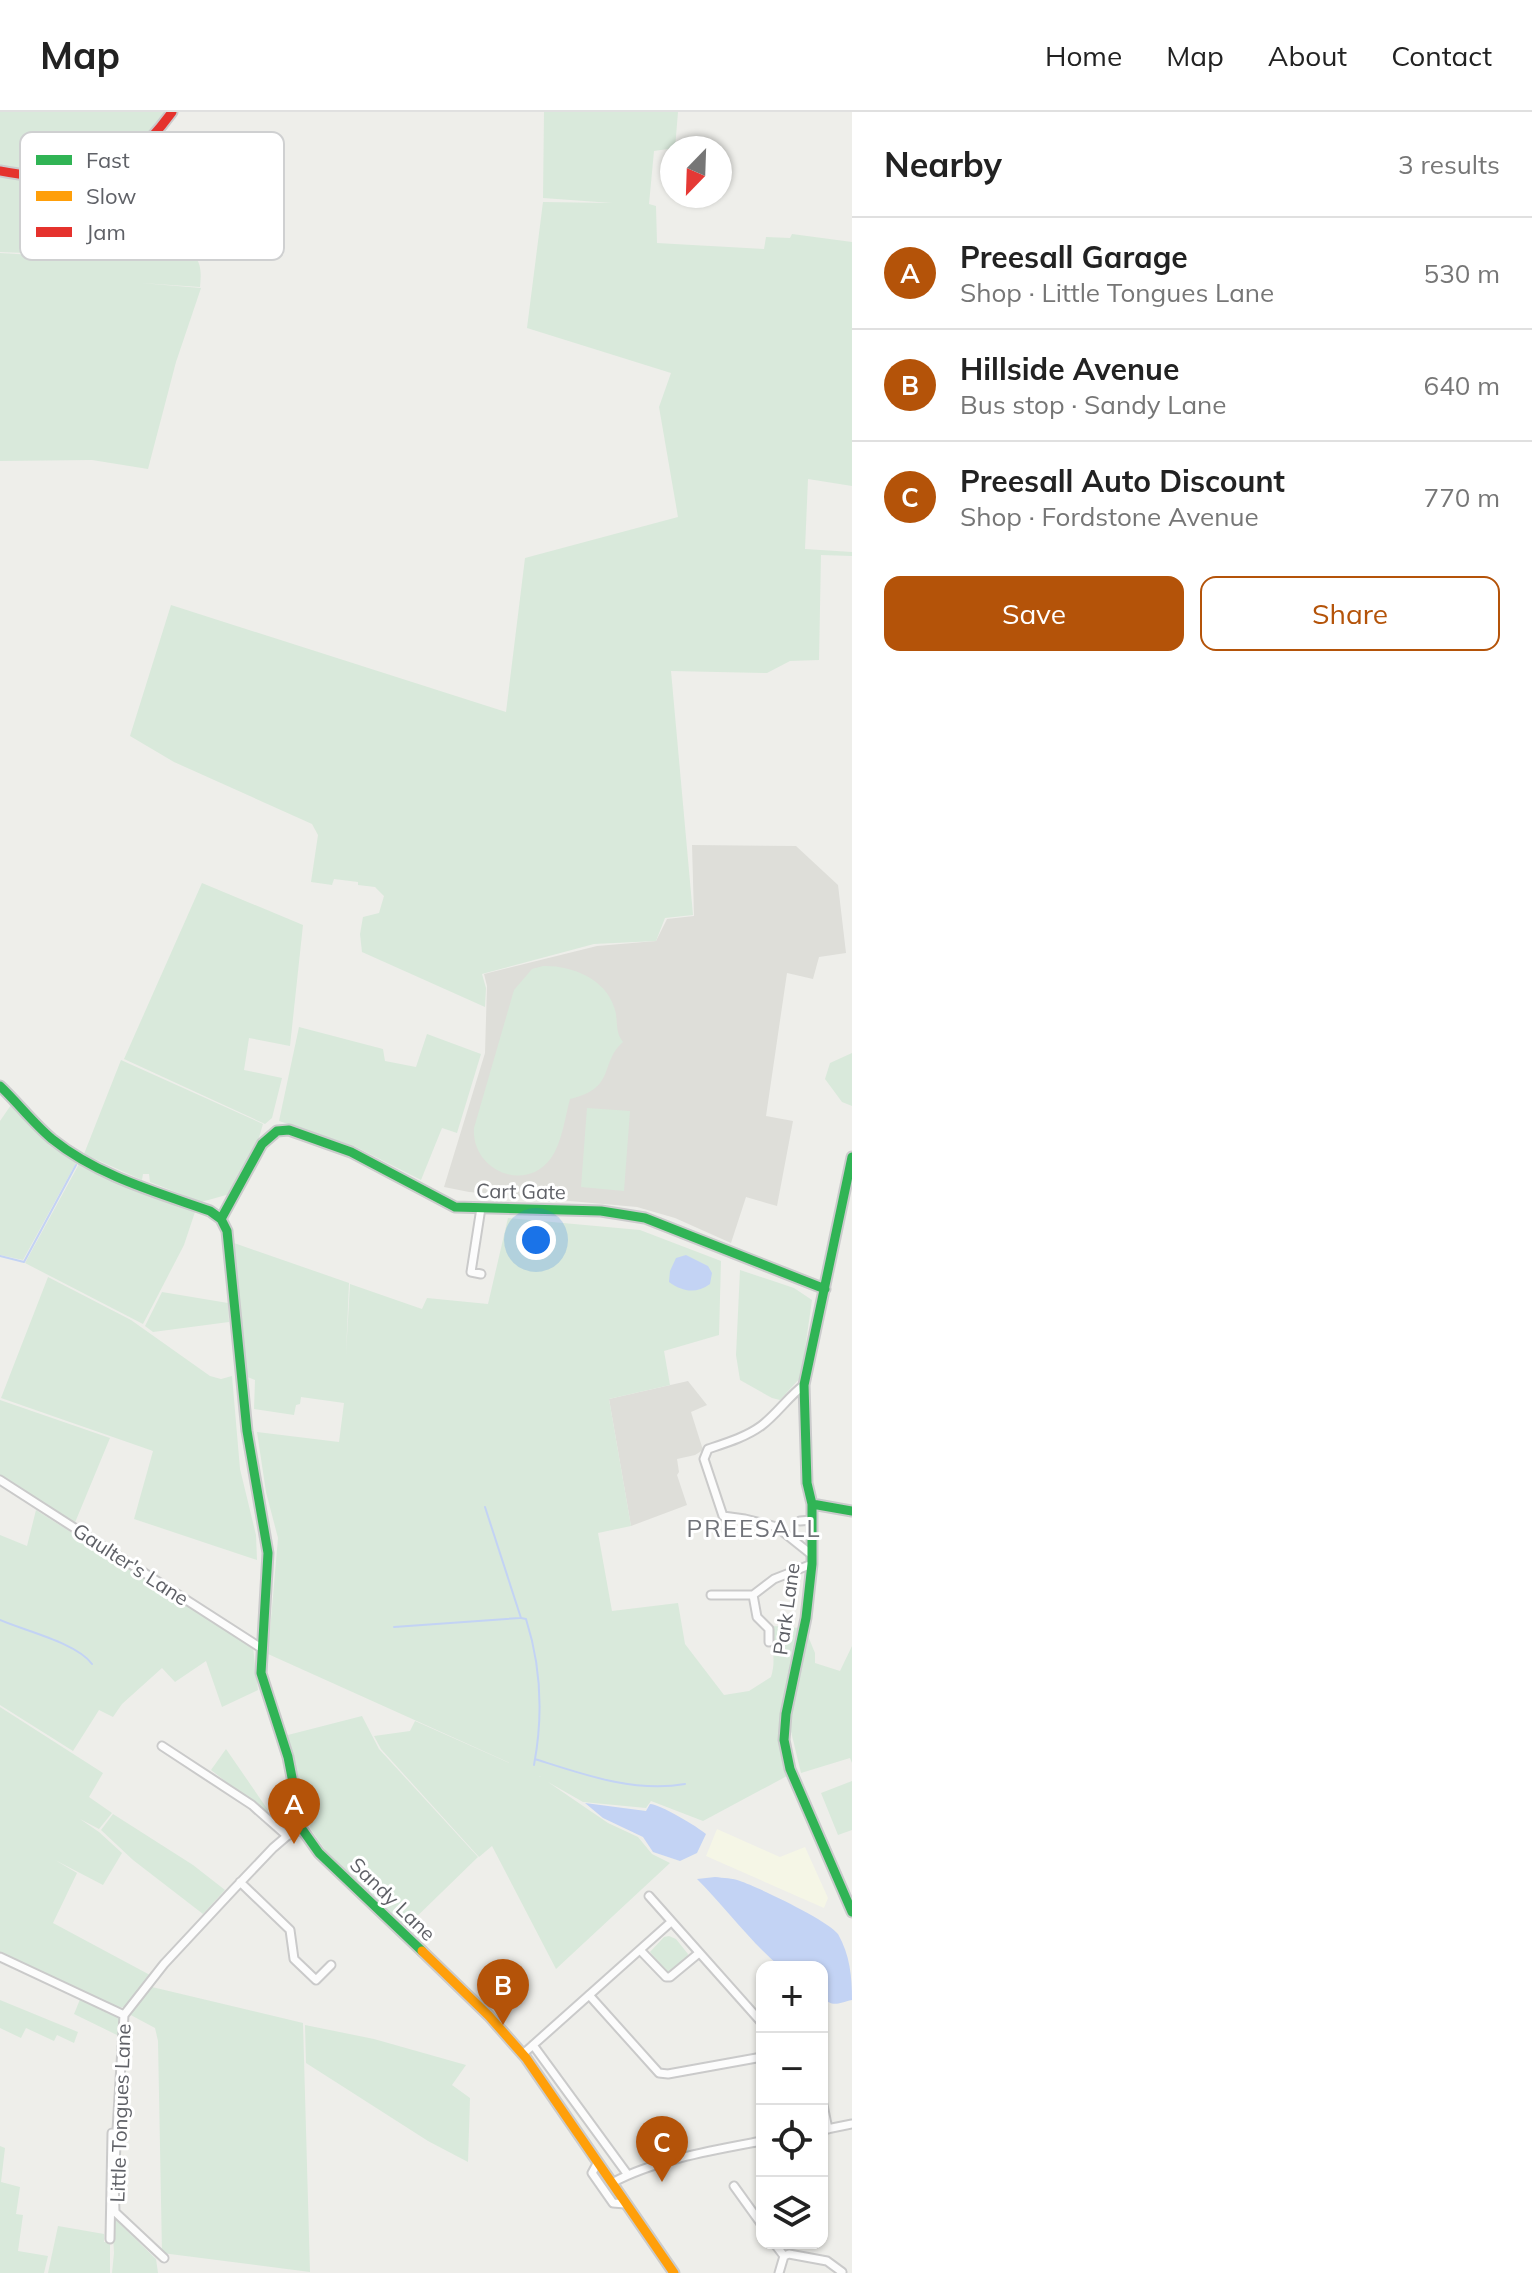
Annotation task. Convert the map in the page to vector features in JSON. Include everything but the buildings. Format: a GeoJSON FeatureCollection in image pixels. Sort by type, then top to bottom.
{"type":"FeatureCollection","features":[{"type":"Feature","properties":{"kind":"main road"},"geometry":{"type":"LineString","coordinates":[[156,132],[172,112]]}},
{"type":"Feature","properties":{"kind":"main road"},"geometry":{"type":"LineString","coordinates":[[0,171],[20,174]]}},
{"type":"Feature","properties":{"kind":"main road"},"geometry":{"type":"LineString","coordinates":[[0,1086],[54,1141],[81,1158],[112,1175],[210,1211],[221,1219]]}},
{"type":"Feature","properties":{"kind":"main road","name":"Cart Gate"},"geometry":{"type":"LineString","coordinates":[[221,1219],[262,1144],[277,1131],[289,1130],[351,1152],[455,1207],[601,1211],[645,1218],[825,1289]]}},
{"type":"Feature","properties":{"kind":"main road","name":"Park Lane"},"geometry":{"type":"LineString","coordinates":[[852,1157],[804,1385],[807,1483],[812,1504],[812,1559],[806,1618],[784,1726],[784,1747],[790,1769],[852,1912]]}},
{"type":"Feature","properties":{"kind":"main road","name":"Sandy Lane"},"geometry":{"type":"LineString","coordinates":[[221,1219],[227,1231],[251,1464],[268,1553],[261,1673],[288,1757],[302,1829],[319,1853],[489,2016],[523,2054],[674,2273]]}},
{"type":"Feature","properties":{"kind":"main road"},"geometry":{"type":"LineString","coordinates":[[812,1504],[852,1511]]}},
{"type":"Feature","properties":{"kind":"street"},"geometry":{"type":"LineString","coordinates":[[481,1208],[471,1272],[481,1274]]}},
{"type":"Feature","properties":{"kind":"street"},"geometry":{"type":"LineString","coordinates":[[711,1595],[753,1595],[774,1579],[812,1559],[777,1527],[723,1516],[704,1459],[708,1449],[736,1440],[763,1425],[804,1385]]}},
{"type":"Feature","properties":{"kind":"street","name":"Gaulter's Lane"},"geometry":{"type":"LineString","coordinates":[[0,1480],[261,1648]]}},
{"type":"Feature","properties":{"kind":"street"},"geometry":{"type":"LineString","coordinates":[[800,1521],[812,1520]]}},
{"type":"Feature","properties":{"kind":"street"},"geometry":{"type":"LineString","coordinates":[[753,1595],[757,1617],[769,1629],[769,1642]]}},
{"type":"Feature","properties":{"kind":"street"},"geometry":{"type":"LineString","coordinates":[[162,1746],[252,1805],[287,1836]]}},
{"type":"Feature","properties":{"kind":"street","name":"Little Tongues Lane"},"geometry":{"type":"LineString","coordinates":[[164,2258],[115,2212],[124,2015],[164,1964],[240,1882],[287,1836],[302,1829]]}},
{"type":"Feature","properties":{"kind":"street"},"geometry":{"type":"LineString","coordinates":[[240,1882],[290,1930],[294,1959],[316,1980],[331,1965]]}},
{"type":"Feature","properties":{"kind":"street"},"geometry":{"type":"LineString","coordinates":[[649,1896],[756,2016]]}},
{"type":"Feature","properties":{"kind":"street"},"geometry":{"type":"LineString","coordinates":[[523,2054],[671,1922]]}},
{"type":"Feature","properties":{"kind":"street"},"geometry":{"type":"LineString","coordinates":[[640,1950],[666,1977],[699,1953]]}},
{"type":"Feature","properties":{"kind":"street"},"geometry":{"type":"LineString","coordinates":[[0,1957],[124,2015]]}},
{"type":"Feature","properties":{"kind":"street"},"geometry":{"type":"LineString","coordinates":[[589,1995],[659,2073],[756,2058]]}},
{"type":"Feature","properties":{"kind":"street"},"geometry":{"type":"LineString","coordinates":[[533,2045],[628,2175]]}},
{"type":"Feature","properties":{"kind":"street"},"geometry":{"type":"LineString","coordinates":[[110,2239],[111,2154],[118,2116]]}},
{"type":"Feature","properties":{"kind":"street"},"geometry":{"type":"LineString","coordinates":[[828,2129],[852,2124]]}},
{"type":"Feature","properties":{"kind":"street"},"geometry":{"type":"LineString","coordinates":[[612,2183],[628,2175],[756,2142]]}},
{"type":"Feature","properties":{"kind":"street"},"geometry":{"type":"LineString","coordinates":[[598,2162],[592,2173],[613,2203],[625,2204]]}},
{"type":"Feature","properties":{"kind":"street"},"geometry":{"type":"LineString","coordinates":[[734,2186],[756,2217]]}},
{"type":"Feature","properties":{"kind":"street"},"geometry":{"type":"LineString","coordinates":[[779,2249],[784,2256],[817,2258],[842,2272],[852,2271]]}},
{"type":"Feature","properties":{"kind":"street"},"geometry":{"type":"LineString","coordinates":[[779,2273],[784,2256]]}},
{"type":"Feature","properties":{"kind":"shaded area"},"geometry":{"type":"Polygon","coordinates":[[[0,112],[164,112],[148,132],[20,132],[20,171],[0,168],[0,112]]]}},
{"type":"Feature","properties":{"kind":"shaded area"},"geometry":{"type":"Polygon","coordinates":[[[544,112],[678,112],[676,136],[660,136],[660,150],[654,151],[649,204],[656,206],[657,243],[764,249],[766,237],[790,238],[792,234],[852,242],[852,486],[808,479],[805,549],[852,552],[852,556],[821,555],[819,660],[790,661],[767,673],[671,671],[693,915],[665,918],[656,941],[594,944],[482,974],[486,988],[485,1007],[362,952],[360,934],[363,917],[379,913],[384,896],[375,887],[358,885],[358,882],[334,879],[332,885],[311,882],[318,835],[312,824],[174,762],[130,736],[171,605],[506,712],[525,558],[678,517],[659,407],[671,373],[527,328],[543,202],[612,203],[543,198],[544,112]]]}},
{"type":"Feature","properties":{"kind":"shaded area"},"geometry":{"type":"Polygon","coordinates":[[[0,175],[20,180],[20,253],[0,252],[0,175]]]}},
{"type":"Feature","properties":{"kind":"shaded area"},"geometry":{"type":"Polygon","coordinates":[[[0,253],[20,254],[20,260],[197,260],[200,287],[141,283],[201,288],[176,362],[148,469],[92,460],[0,461],[0,253]]]}},
{"type":"Feature","properties":{"kind":"shaded area"},"geometry":{"type":"Polygon","coordinates":[[[692,845],[796,846],[838,885],[846,953],[819,957],[813,979],[787,973],[766,1116],[793,1121],[777,1206],[746,1197],[731,1243],[675,1218],[637,1207],[444,1187],[485,1053],[487,986],[484,974],[597,946],[656,941],[667,919],[694,916],[692,845]]]}},
{"type":"Feature","properties":{"kind":"shaded area"},"geometry":{"type":"Polygon","coordinates":[[[202,883],[303,925],[290,1046],[249,1038],[244,1070],[282,1078],[272,1118],[265,1124],[124,1059],[202,883]]]}},
{"type":"Feature","properties":{"kind":"shaded area"},"geometry":{"type":"Polygon","coordinates":[[[543,966],[575,971],[603,988],[614,1007],[618,1034],[623,1042],[611,1058],[601,1082],[585,1094],[570,1099],[561,1137],[551,1158],[540,1169],[514,1175],[490,1165],[481,1155],[475,1143],[474,1128],[514,990],[532,969],[543,966]]]}},
{"type":"Feature","properties":{"kind":"shaded area"},"geometry":{"type":"Polygon","coordinates":[[[299,1027],[383,1049],[385,1061],[416,1067],[427,1034],[481,1054],[457,1133],[442,1128],[421,1180],[354,1146],[279,1121],[299,1027]]]}},
{"type":"Feature","properties":{"kind":"shaded area"},"geometry":{"type":"Polygon","coordinates":[[[852,1053],[852,1106],[842,1102],[825,1079],[830,1063],[852,1053]]]}},
{"type":"Feature","properties":{"kind":"shaded area"},"geometry":{"type":"Polygon","coordinates":[[[121,1060],[263,1124],[258,1141],[230,1194],[201,1202],[150,1182],[149,1174],[143,1174],[142,1180],[84,1154],[121,1060]]]}},
{"type":"Feature","properties":{"kind":"shaded area"},"geometry":{"type":"Polygon","coordinates":[[[11,1105],[49,1145],[76,1163],[23,1260],[0,1255],[0,1121],[11,1105]]]}},
{"type":"Feature","properties":{"kind":"shaded area"},"geometry":{"type":"Polygon","coordinates":[[[587,1108],[630,1111],[624,1191],[581,1187],[587,1108]]]}},
{"type":"Feature","properties":{"kind":"shaded area"},"geometry":{"type":"Polygon","coordinates":[[[79,1164],[118,1183],[195,1212],[184,1245],[143,1324],[25,1263],[79,1164]]]}},
{"type":"Feature","properties":{"kind":"shaded area"},"geometry":{"type":"Polygon","coordinates":[[[508,1218],[640,1230],[721,1261],[719,1335],[664,1351],[670,1385],[609,1399],[631,1526],[598,1533],[612,1611],[678,1603],[685,1644],[724,1695],[749,1691],[771,1677],[773,1626],[800,1628],[779,1738],[787,1776],[703,1821],[651,1801],[646,1808],[583,1802],[548,1782],[608,1823],[638,1837],[652,1854],[670,1863],[556,1969],[492,1846],[479,1857],[381,1749],[374,1736],[410,1731],[415,1721],[541,1777],[268,1654],[278,1538],[266,1492],[257,1432],[339,1442],[344,1403],[301,1397],[294,1415],[254,1409],[255,1380],[245,1376],[234,1243],[349,1283],[346,1354],[350,1284],[422,1309],[427,1298],[488,1304],[508,1218]]]}},
{"type":"Feature","properties":{"kind":"shaded area"},"geometry":{"type":"Polygon","coordinates":[[[740,1270],[794,1288],[812,1300],[801,1377],[780,1400],[740,1380],[736,1355],[740,1270]]]}},
{"type":"Feature","properties":{"kind":"shaded area"},"geometry":{"type":"Polygon","coordinates":[[[48,1277],[131,1320],[210,1376],[221,1379],[232,1376],[240,1469],[256,1535],[257,1560],[134,1519],[153,1451],[1,1398],[48,1277]]]}},
{"type":"Feature","properties":{"kind":"shaded area"},"geometry":{"type":"Polygon","coordinates":[[[162,1292],[228,1303],[229,1322],[153,1332],[145,1326],[162,1292]]]}},
{"type":"Feature","properties":{"kind":"shaded area"},"geometry":{"type":"Polygon","coordinates":[[[688,1381],[707,1405],[691,1412],[703,1450],[677,1459],[677,1475],[687,1505],[631,1526],[609,1399],[688,1381]]]}},
{"type":"Feature","properties":{"kind":"shaded area"},"geometry":{"type":"Polygon","coordinates":[[[0,1400],[110,1438],[74,1525],[0,1476],[0,1400]]]}},
{"type":"Feature","properties":{"kind":"shaded area"},"geometry":{"type":"Polygon","coordinates":[[[36,1510],[253,1647],[258,1690],[222,1707],[206,1661],[175,1682],[162,1668],[122,1704],[113,1717],[99,1710],[73,1751],[0,1705],[0,1535],[27,1546],[36,1510]]]}},
{"type":"Feature","properties":{"kind":"shaded area"},"geometry":{"type":"Polygon","coordinates":[[[808,1636],[815,1653],[815,1663],[840,1671],[852,1646],[852,1763],[850,1758],[801,1773],[788,1719],[808,1636]]]}},
{"type":"Feature","properties":{"kind":"shaded area"},"geometry":{"type":"Polygon","coordinates":[[[0,1707],[103,1773],[89,1797],[112,1813],[99,1829],[80,1819],[122,1853],[103,1885],[55,1860],[77,1873],[53,1923],[150,1975],[124,2007],[118,2008],[0,1953],[0,1707]]]}},
{"type":"Feature","properties":{"kind":"shaded area"},"geometry":{"type":"Polygon","coordinates":[[[362,1716],[379,1749],[478,1857],[405,1928],[326,1851],[310,1828],[298,1775],[284,1736],[362,1716]]]}},
{"type":"Feature","properties":{"kind":"shaded area"},"geometry":{"type":"Polygon","coordinates":[[[226,1749],[268,1810],[267,1814],[211,1770],[226,1749]]]}},
{"type":"Feature","properties":{"kind":"shaded area"},"geometry":{"type":"Polygon","coordinates":[[[852,1781],[852,1830],[838,1835],[821,1793],[852,1781]]]}},
{"type":"Feature","properties":{"kind":"shaded area"},"geometry":{"type":"Polygon","coordinates":[[[113,1814],[193,1865],[225,1890],[203,1914],[133,1860],[101,1830],[113,1814]]]}},
{"type":"Feature","properties":{"kind":"shaded area"},"geometry":{"type":"Polygon","coordinates":[[[717,1829],[780,1857],[805,1847],[828,1898],[824,1908],[706,1856],[717,1829]]]}},
{"type":"Feature","properties":{"kind":"shaded area"},"geometry":{"type":"Polygon","coordinates":[[[664,1937],[676,1939],[688,1954],[687,1959],[668,1973],[650,1952],[664,1937]]]}},
{"type":"Feature","properties":{"kind":"shaded area"},"geometry":{"type":"Polygon","coordinates":[[[152,1987],[303,2023],[310,2272],[162,2253],[158,2041],[155,2028],[127,2013],[152,1987]]]}},
{"type":"Feature","properties":{"kind":"shaded area"},"geometry":{"type":"Polygon","coordinates":[[[81,1997],[116,2014],[120,2019],[119,2036],[74,2014],[81,1997]]]}},
{"type":"Feature","properties":{"kind":"shaded area"},"geometry":{"type":"Polygon","coordinates":[[[0,2000],[78,2032],[74,2043],[57,2035],[54,2041],[26,2028],[21,2038],[0,2028],[0,2000]]]}},
{"type":"Feature","properties":{"kind":"shaded area"},"geometry":{"type":"Polygon","coordinates":[[[305,2025],[374,2039],[466,2065],[452,2085],[470,2098],[468,2162],[428,2141],[306,2063],[305,2025]]]}},
{"type":"Feature","properties":{"kind":"shaded area"},"geometry":{"type":"Polygon","coordinates":[[[0,2146],[5,2148],[1,2182],[20,2187],[16,2214],[23,2215],[18,2251],[48,2256],[44,2273],[0,2273],[0,2146]]]}},
{"type":"Feature","properties":{"kind":"shaded area"},"geometry":{"type":"Polygon","coordinates":[[[112,2216],[156,2259],[158,2273],[112,2273],[112,2216]]]}},
{"type":"Feature","properties":{"kind":"shaded area"},"geometry":{"type":"Polygon","coordinates":[[[58,2226],[104,2234],[104,2242],[110,2242],[110,2273],[48,2273],[58,2226]]]}},
{"type":"Feature","properties":{"kind":"water"},"geometry":{"type":"Polygon","coordinates":[[[686,1255],[708,1266],[712,1273],[710,1284],[690,1290],[669,1282],[676,1258],[686,1255]]]}},
{"type":"Feature","properties":{"kind":"water"},"geometry":{"type":"Polygon","coordinates":[[[585,1803],[646,1811],[650,1804],[655,1805],[706,1834],[697,1853],[680,1861],[653,1852],[643,1837],[603,1818],[585,1803]]]}},
{"type":"Feature","properties":{"kind":"water"},"geometry":{"type":"Polygon","coordinates":[[[715,1877],[737,1880],[808,1913],[832,1928],[838,1934],[848,1958],[852,2000],[833,2004],[828,2001],[828,1961],[774,1961],[697,1879],[715,1877]]]}},
{"type":"Feature","properties":{"kind":"waterway"},"geometry":{"type":"LineString","coordinates":[[0,1256],[24,1262],[76,1165]]}},
{"type":"Feature","properties":{"kind":"waterway"},"geometry":{"type":"LineString","coordinates":[[485,1507],[521,1618],[526,1619],[535,1655],[539,1729],[534,1765]]}},
{"type":"Feature","properties":{"kind":"waterway"},"geometry":{"type":"LineString","coordinates":[[394,1627],[520,1618]]}},
{"type":"Feature","properties":{"kind":"waterway"},"geometry":{"type":"LineString","coordinates":[[0,1620],[63,1644],[92,1664]]}},
{"type":"Feature","properties":{"kind":"waterway"},"geometry":{"type":"LineString","coordinates":[[535,1759],[628,1784],[685,1784]]}},
{"type":"Feature","properties":{"kind":"traffic: fast"},"geometry":{"type":"LineString","coordinates":[[0,1086],[45,1133],[70,1152],[128,1182],[210,1211],[221,1219],[227,1231],[247,1431],[268,1553],[261,1673],[288,1757],[302,1829],[319,1853],[422,1951]]}},
{"type":"Feature","properties":{"kind":"traffic: fast"},"geometry":{"type":"LineString","coordinates":[[221,1219],[262,1144],[277,1131],[289,1130],[351,1152],[455,1207],[601,1211],[645,1218],[825,1289]]}},
{"type":"Feature","properties":{"kind":"traffic: fast"},"geometry":{"type":"LineString","coordinates":[[852,1157],[804,1385],[807,1483],[812,1504],[812,1564],[806,1618],[786,1714],[784,1740],[790,1769],[852,1912]]}},
{"type":"Feature","properties":{"kind":"traffic: fast"},"geometry":{"type":"LineString","coordinates":[[812,1504],[852,1511]]}},
{"type":"Feature","properties":{"kind":"traffic: slow"},"geometry":{"type":"LineString","coordinates":[[422,1951],[489,2016],[526,2058],[674,2273]]}},
{"type":"Feature","properties":{"kind":"traffic: jam"},"geometry":{"type":"LineString","coordinates":[[156,132],[172,112]]}},
{"type":"Feature","properties":{"kind":"traffic: jam"},"geometry":{"type":"LineString","coordinates":[[0,171],[20,174]]}},
{"type":"Feature","properties":{"kind":"place","name":"Preesall Garage"},"geometry":{"type":"Point","coordinates":[294,1844]}},
{"type":"Feature","properties":{"kind":"place","name":"Hillside Avenue"},"geometry":{"type":"Point","coordinates":[503,2025]}},
{"type":"Feature","properties":{"kind":"place","name":"Preesall Auto Discount"},"geometry":{"type":"Point","coordinates":[662,2182]}},
{"type":"Feature","properties":{"kind":"district","name":"PREESALL"},"geometry":{"type":"Point","coordinates":[754,1528]}}]}
